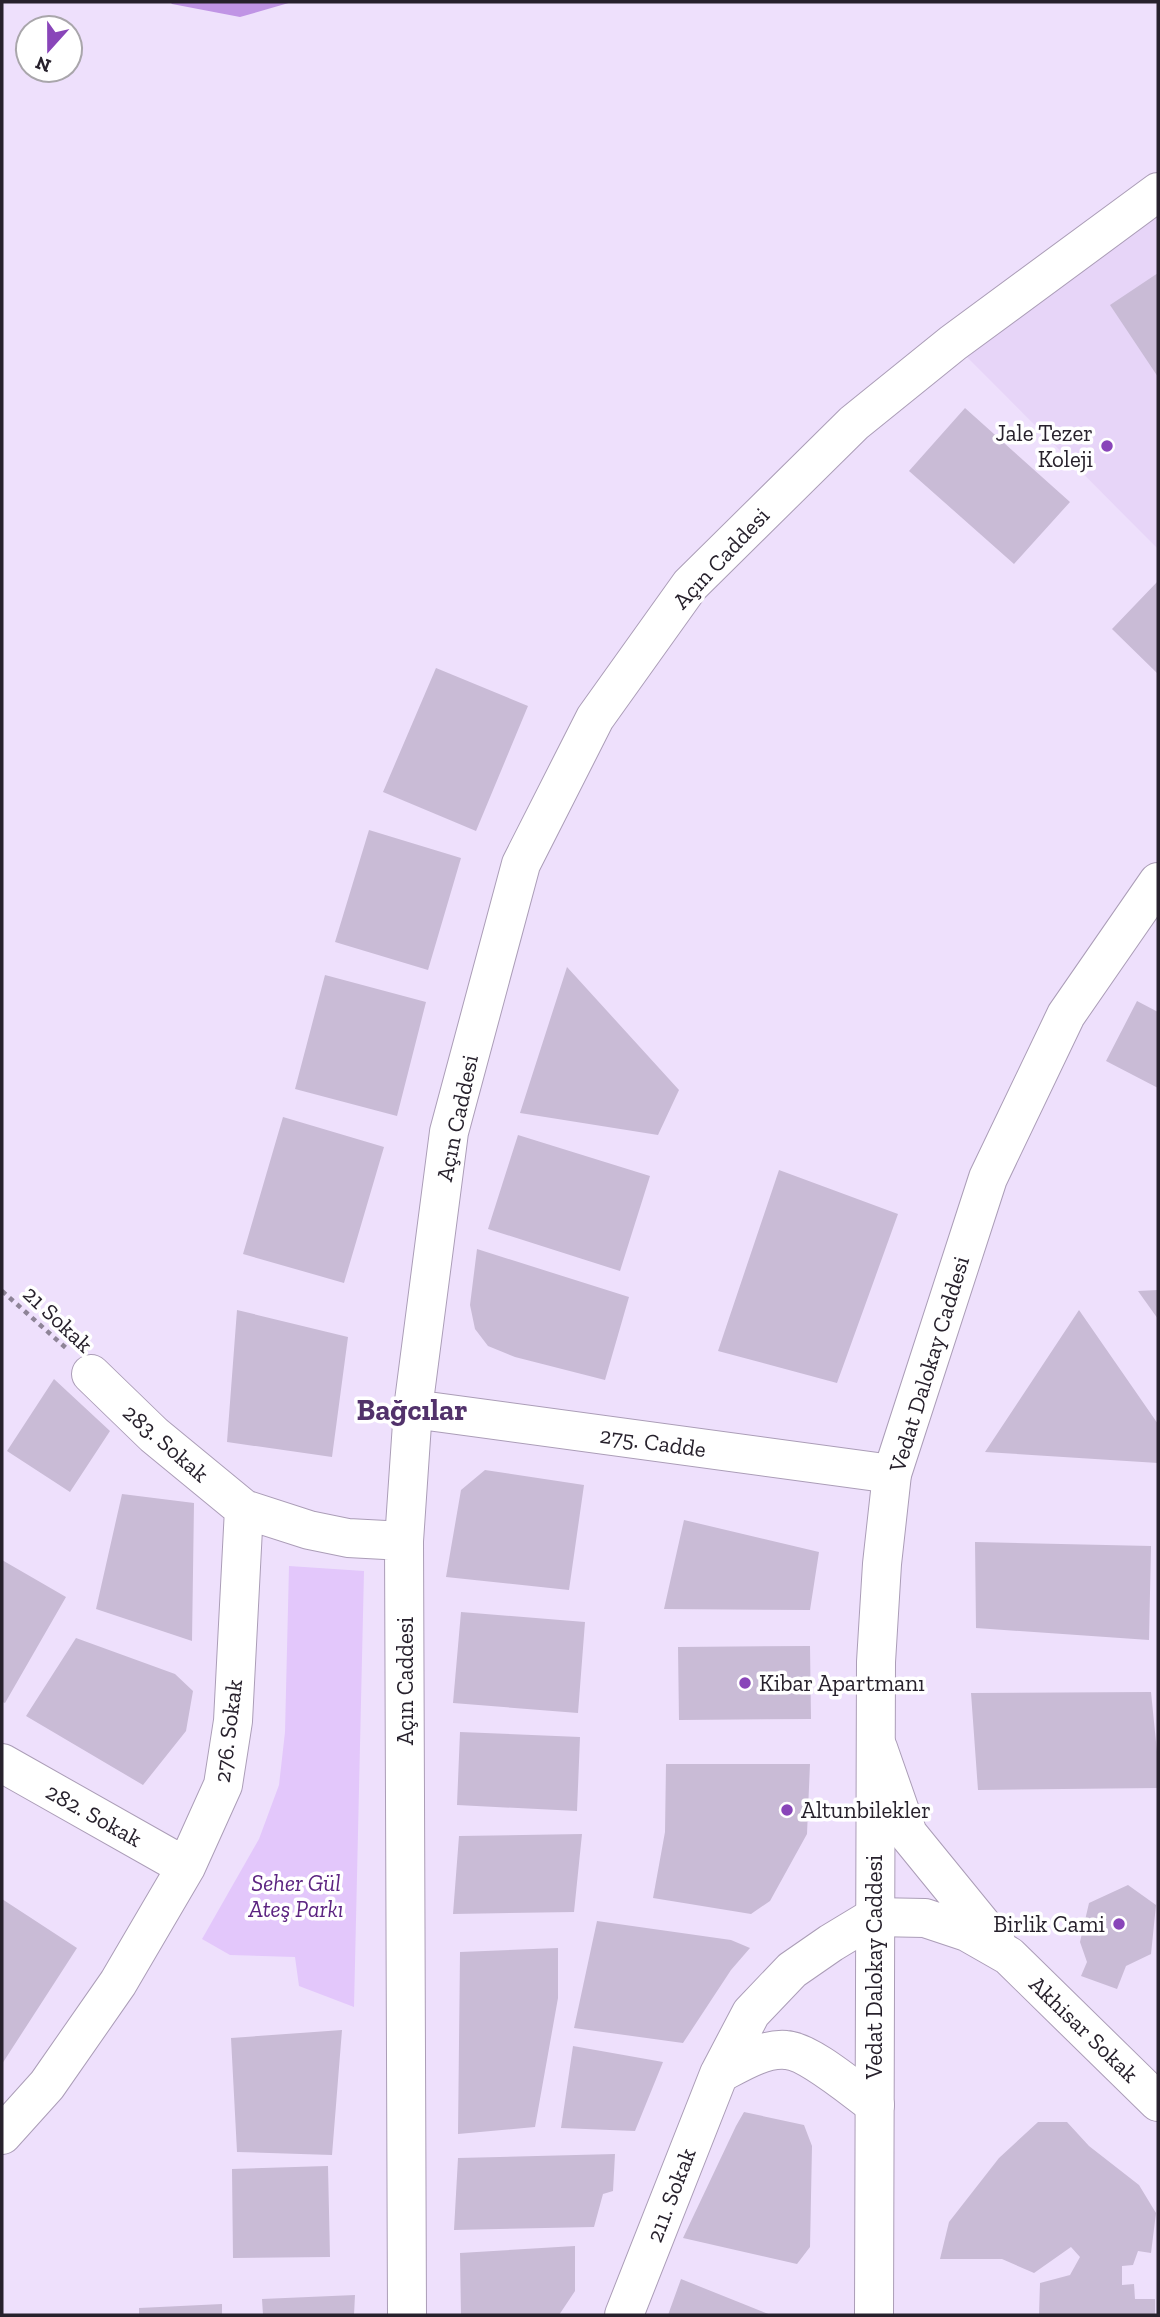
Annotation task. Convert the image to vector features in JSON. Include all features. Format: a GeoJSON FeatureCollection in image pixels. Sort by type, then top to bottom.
{"type":"FeatureCollection","features":[{"type":"Feature","properties":{"kind":"street","name":"Açın Caddesi"},"geometry":{"type":"LineString","coordinates":[[407,2315],[404,1541],[413,1409],[449,1132],[521,864],[594,718],[690,585],[855,423],[953,343],[1158,192]]}},
{"type":"Feature","properties":{"kind":"street","name":"Vedat Dalokay Caddesi"},"geometry":{"type":"LineString","coordinates":[[874,2315],[876,1662],[882,1564],[892,1474],[988,1178],[1066,1015],[1158,883]]}},
{"type":"Feature","properties":{"kind":"street","name":"283. Sokak"},"geometry":{"type":"LineString","coordinates":[[91,1374],[154,1435],[244,1509]]}},
{"type":"Feature","properties":{"kind":"street","name":"275. Cadde"},"geometry":{"type":"LineString","coordinates":[[413,1409],[892,1474]]}},
{"type":"Feature","properties":{"kind":"street"},"geometry":{"type":"LineString","coordinates":[[244,1509],[310,1530],[348,1538],[404,1541]]}},
{"type":"Feature","properties":{"kind":"street","name":"276. Sokak"},"geometry":{"type":"LineString","coordinates":[[2,2135],[47,2085],[118,1983],[186,1867],[223,1785],[233,1721],[244,1509]]}},
{"type":"Feature","properties":{"kind":"street","name":"Akhisar Sokak"},"geometry":{"type":"LineString","coordinates":[[875,1740],[908,1834],[1009,1956],[1158,2102]]}},
{"type":"Feature","properties":{"kind":"street","name":"282. Sokak"},"geometry":{"type":"LineString","coordinates":[[2,1763],[186,1867]]}},
{"type":"Feature","properties":{"kind":"street","name":"Akhisar Sokak"},"geometry":{"type":"LineString","coordinates":[[874,1917],[925,1918],[967,1932],[1009,1956]]}},
{"type":"Feature","properties":{"kind":"street","name":"211. Sokak"},"geometry":{"type":"LineString","coordinates":[[624,2315],[719,2074],[751,2013],[792,1970],[874,1917]]}},
{"type":"Feature","properties":{"kind":"street"},"geometry":{"type":"LineString","coordinates":[[719,2074],[750,2057],[786,2050],[819,2063],[875,2105]]}},
{"type":"Feature","properties":{"kind":"path","name":"21 Sokak"},"geometry":{"type":"LineString","coordinates":[[2,1291],[60,1342],[91,1374]]}},
{"type":"Feature","properties":{"kind":"shaded area"},"geometry":{"type":"Polygon","coordinates":[[[170,2],[292,2],[240,17],[170,2]]]}},
{"type":"Feature","properties":{"kind":"shaded area","name":"Jale Tezer Koleji"},"geometry":{"type":"Polygon","coordinates":[[[1158,192],[1158,549],[953,343],[1158,192]]]}},
{"type":"Feature","properties":{"kind":"green space","name":"Seher Gül Ateş Parkı"},"geometry":{"type":"Polygon","coordinates":[[[289,1566],[364,1571],[354,2007],[299,1986],[295,1957],[230,1955],[202,1939],[259,1839],[279,1785],[285,1732],[289,1566]]]}},
{"type":"Feature","properties":{"kind":"building"},"geometry":{"type":"Polygon","coordinates":[[[1158,273],[1158,377],[1110,305],[1158,273]]]}},
{"type":"Feature","properties":{"kind":"building"},"geometry":{"type":"Polygon","coordinates":[[[965,408],[1070,502],[1014,564],[909,471],[965,408]]]}},
{"type":"Feature","properties":{"kind":"building"},"geometry":{"type":"Polygon","coordinates":[[[1158,581],[1158,674],[1112,629],[1158,581]]]}},
{"type":"Feature","properties":{"kind":"building"},"geometry":{"type":"Polygon","coordinates":[[[436,668],[528,706],[476,831],[383,792],[436,668]]]}},
{"type":"Feature","properties":{"kind":"building"},"geometry":{"type":"Polygon","coordinates":[[[369,830],[461,858],[428,970],[335,942],[369,830]]]}},
{"type":"Feature","properties":{"kind":"building"},"geometry":{"type":"Polygon","coordinates":[[[567,967],[679,1090],[658,1135],[520,1113],[567,967]]]}},
{"type":"Feature","properties":{"kind":"building"},"geometry":{"type":"Polygon","coordinates":[[[325,975],[426,1002],[397,1116],[295,1089],[325,975]]]}},
{"type":"Feature","properties":{"kind":"building"},"geometry":{"type":"Polygon","coordinates":[[[1137,1001],[1158,1012],[1158,1088],[1106,1061],[1137,1001]]]}},
{"type":"Feature","properties":{"kind":"building"},"geometry":{"type":"Polygon","coordinates":[[[283,1117],[384,1147],[344,1283],[243,1254],[283,1117]]]}},
{"type":"Feature","properties":{"kind":"building"},"geometry":{"type":"Polygon","coordinates":[[[518,1135],[650,1176],[620,1271],[488,1229],[518,1135]]]}},
{"type":"Feature","properties":{"kind":"building"},"geometry":{"type":"Polygon","coordinates":[[[779,1170],[898,1214],[837,1383],[718,1351],[779,1170]]]}},
{"type":"Feature","properties":{"kind":"building"},"geometry":{"type":"Polygon","coordinates":[[[477,1249],[629,1297],[605,1380],[515,1357],[488,1346],[475,1329],[470,1305],[477,1249]]]}},
{"type":"Feature","properties":{"kind":"building"},"geometry":{"type":"Polygon","coordinates":[[[1158,1290],[1158,1319],[1138,1291],[1158,1290]]]}},
{"type":"Feature","properties":{"kind":"building"},"geometry":{"type":"Polygon","coordinates":[[[237,1310],[348,1337],[332,1457],[227,1442],[237,1310]]]}},
{"type":"Feature","properties":{"kind":"building"},"geometry":{"type":"Polygon","coordinates":[[[1079,1310],[1158,1424],[1158,1463],[985,1452],[1079,1310]]]}},
{"type":"Feature","properties":{"kind":"building"},"geometry":{"type":"Polygon","coordinates":[[[54,1379],[110,1431],[70,1492],[7,1451],[54,1379]]]}},
{"type":"Feature","properties":{"kind":"building"},"geometry":{"type":"Polygon","coordinates":[[[485,1470],[584,1485],[569,1590],[446,1577],[461,1490],[485,1470]]]}},
{"type":"Feature","properties":{"kind":"building"},"geometry":{"type":"Polygon","coordinates":[[[122,1494],[194,1503],[192,1641],[96,1609],[122,1494]]]}},
{"type":"Feature","properties":{"kind":"building"},"geometry":{"type":"Polygon","coordinates":[[[684,1520],[819,1552],[810,1610],[664,1609],[684,1520]]]}},
{"type":"Feature","properties":{"kind":"building"},"geometry":{"type":"Polygon","coordinates":[[[975,1542],[1151,1546],[1149,1640],[976,1628],[975,1542]]]}},
{"type":"Feature","properties":{"kind":"building"},"geometry":{"type":"Polygon","coordinates":[[[2,1560],[66,1597],[5,1703],[2,1702],[2,1560]]]}},
{"type":"Feature","properties":{"kind":"building"},"geometry":{"type":"Polygon","coordinates":[[[461,1612],[585,1622],[578,1713],[453,1703],[461,1612]]]}},
{"type":"Feature","properties":{"kind":"building"},"geometry":{"type":"Polygon","coordinates":[[[76,1638],[175,1674],[193,1691],[186,1731],[143,1785],[26,1716],[76,1638]]]}},
{"type":"Feature","properties":{"kind":"building","name":"Kibar Apartmanı"},"geometry":{"type":"Polygon","coordinates":[[[810,1646],[811,1719],[679,1720],[678,1647],[810,1646]]]}},
{"type":"Feature","properties":{"kind":"building"},"geometry":{"type":"Polygon","coordinates":[[[1151,1692],[1158,1788],[978,1790],[971,1693],[1151,1692]]]}},
{"type":"Feature","properties":{"kind":"building"},"geometry":{"type":"Polygon","coordinates":[[[460,1732],[580,1737],[577,1811],[457,1805],[460,1732]]]}},
{"type":"Feature","properties":{"kind":"building"},"geometry":{"type":"Polygon","coordinates":[[[666,1764],[810,1764],[807,1834],[770,1901],[751,1914],[653,1898],[665,1832],[666,1764]]]}},
{"type":"Feature","properties":{"kind":"building"},"geometry":{"type":"Polygon","coordinates":[[[582,1834],[574,1912],[453,1914],[459,1836],[582,1834]]]}},
{"type":"Feature","properties":{"kind":"building","name":"Birlik Cami"},"geometry":{"type":"Polygon","coordinates":[[[1128,1885],[1156,1905],[1151,1954],[1126,1966],[1117,1989],[1081,1976],[1087,1962],[1080,1942],[1089,1903],[1128,1885]]]}},
{"type":"Feature","properties":{"kind":"building"},"geometry":{"type":"Polygon","coordinates":[[[2,1899],[77,1948],[2,2064],[2,1899]]]}},
{"type":"Feature","properties":{"kind":"building"},"geometry":{"type":"Polygon","coordinates":[[[597,1921],[731,1940],[750,1948],[731,1970],[683,2043],[574,2028],[597,1921]]]}},
{"type":"Feature","properties":{"kind":"building"},"geometry":{"type":"Polygon","coordinates":[[[558,1948],[558,1998],[535,2127],[458,2134],[460,1952],[558,1948]]]}},
{"type":"Feature","properties":{"kind":"building"},"geometry":{"type":"Polygon","coordinates":[[[342,2030],[332,2155],[237,2152],[231,2038],[342,2030]]]}},
{"type":"Feature","properties":{"kind":"building"},"geometry":{"type":"Polygon","coordinates":[[[573,2046],[663,2062],[635,2131],[561,2128],[573,2046]]]}},
{"type":"Feature","properties":{"kind":"building"},"geometry":{"type":"Polygon","coordinates":[[[744,2112],[804,2125],[812,2146],[810,2247],[797,2264],[683,2238],[744,2112]]]}},
{"type":"Feature","properties":{"kind":"building"},"geometry":{"type":"Polygon","coordinates":[[[1038,2122],[1067,2122],[1089,2146],[1139,2185],[1156,2213],[1151,2253],[1138,2251],[1133,2265],[1122,2266],[1122,2285],[1134,2284],[1135,2299],[1155,2299],[1155,2315],[1039,2315],[1040,2283],[1070,2275],[1080,2257],[1071,2247],[1034,2273],[1002,2259],[940,2259],[949,2222],[999,2158],[1038,2122]]]}},
{"type":"Feature","properties":{"kind":"building"},"geometry":{"type":"Polygon","coordinates":[[[615,2154],[613,2191],[603,2194],[594,2227],[454,2230],[458,2158],[615,2154]]]}},
{"type":"Feature","properties":{"kind":"building"},"geometry":{"type":"Polygon","coordinates":[[[328,2166],[330,2257],[233,2258],[232,2169],[328,2166]]]}},
{"type":"Feature","properties":{"kind":"building"},"geometry":{"type":"Polygon","coordinates":[[[575,2246],[575,2291],[559,2315],[461,2315],[460,2253],[575,2246]]]}},
{"type":"Feature","properties":{"kind":"building"},"geometry":{"type":"Polygon","coordinates":[[[681,2279],[771,2315],[668,2315],[681,2279]]]}},
{"type":"Feature","properties":{"kind":"building"},"geometry":{"type":"Polygon","coordinates":[[[355,2295],[354,2315],[263,2315],[262,2299],[355,2295]]]}},
{"type":"Feature","properties":{"kind":"building"},"geometry":{"type":"Polygon","coordinates":[[[222,2304],[222,2315],[139,2315],[139,2308],[222,2304]]]}},
{"type":"Feature","properties":{"kind":"place","name":"Jale Tezer Koleji"},"geometry":{"type":"Point","coordinates":[1107,446]}},
{"type":"Feature","properties":{"kind":"place","name":"Kibar Apartmanı"},"geometry":{"type":"Point","coordinates":[745,1683]}},
{"type":"Feature","properties":{"kind":"place","name":"Altunbilekler"},"geometry":{"type":"Point","coordinates":[787,1810]}},
{"type":"Feature","properties":{"kind":"place","name":"Birlik Cami"},"geometry":{"type":"Point","coordinates":[1119,1924]}},
{"type":"Feature","properties":{"kind":"district","name":"Bağcılar"},"geometry":{"type":"Point","coordinates":[412,1410]}}]}
